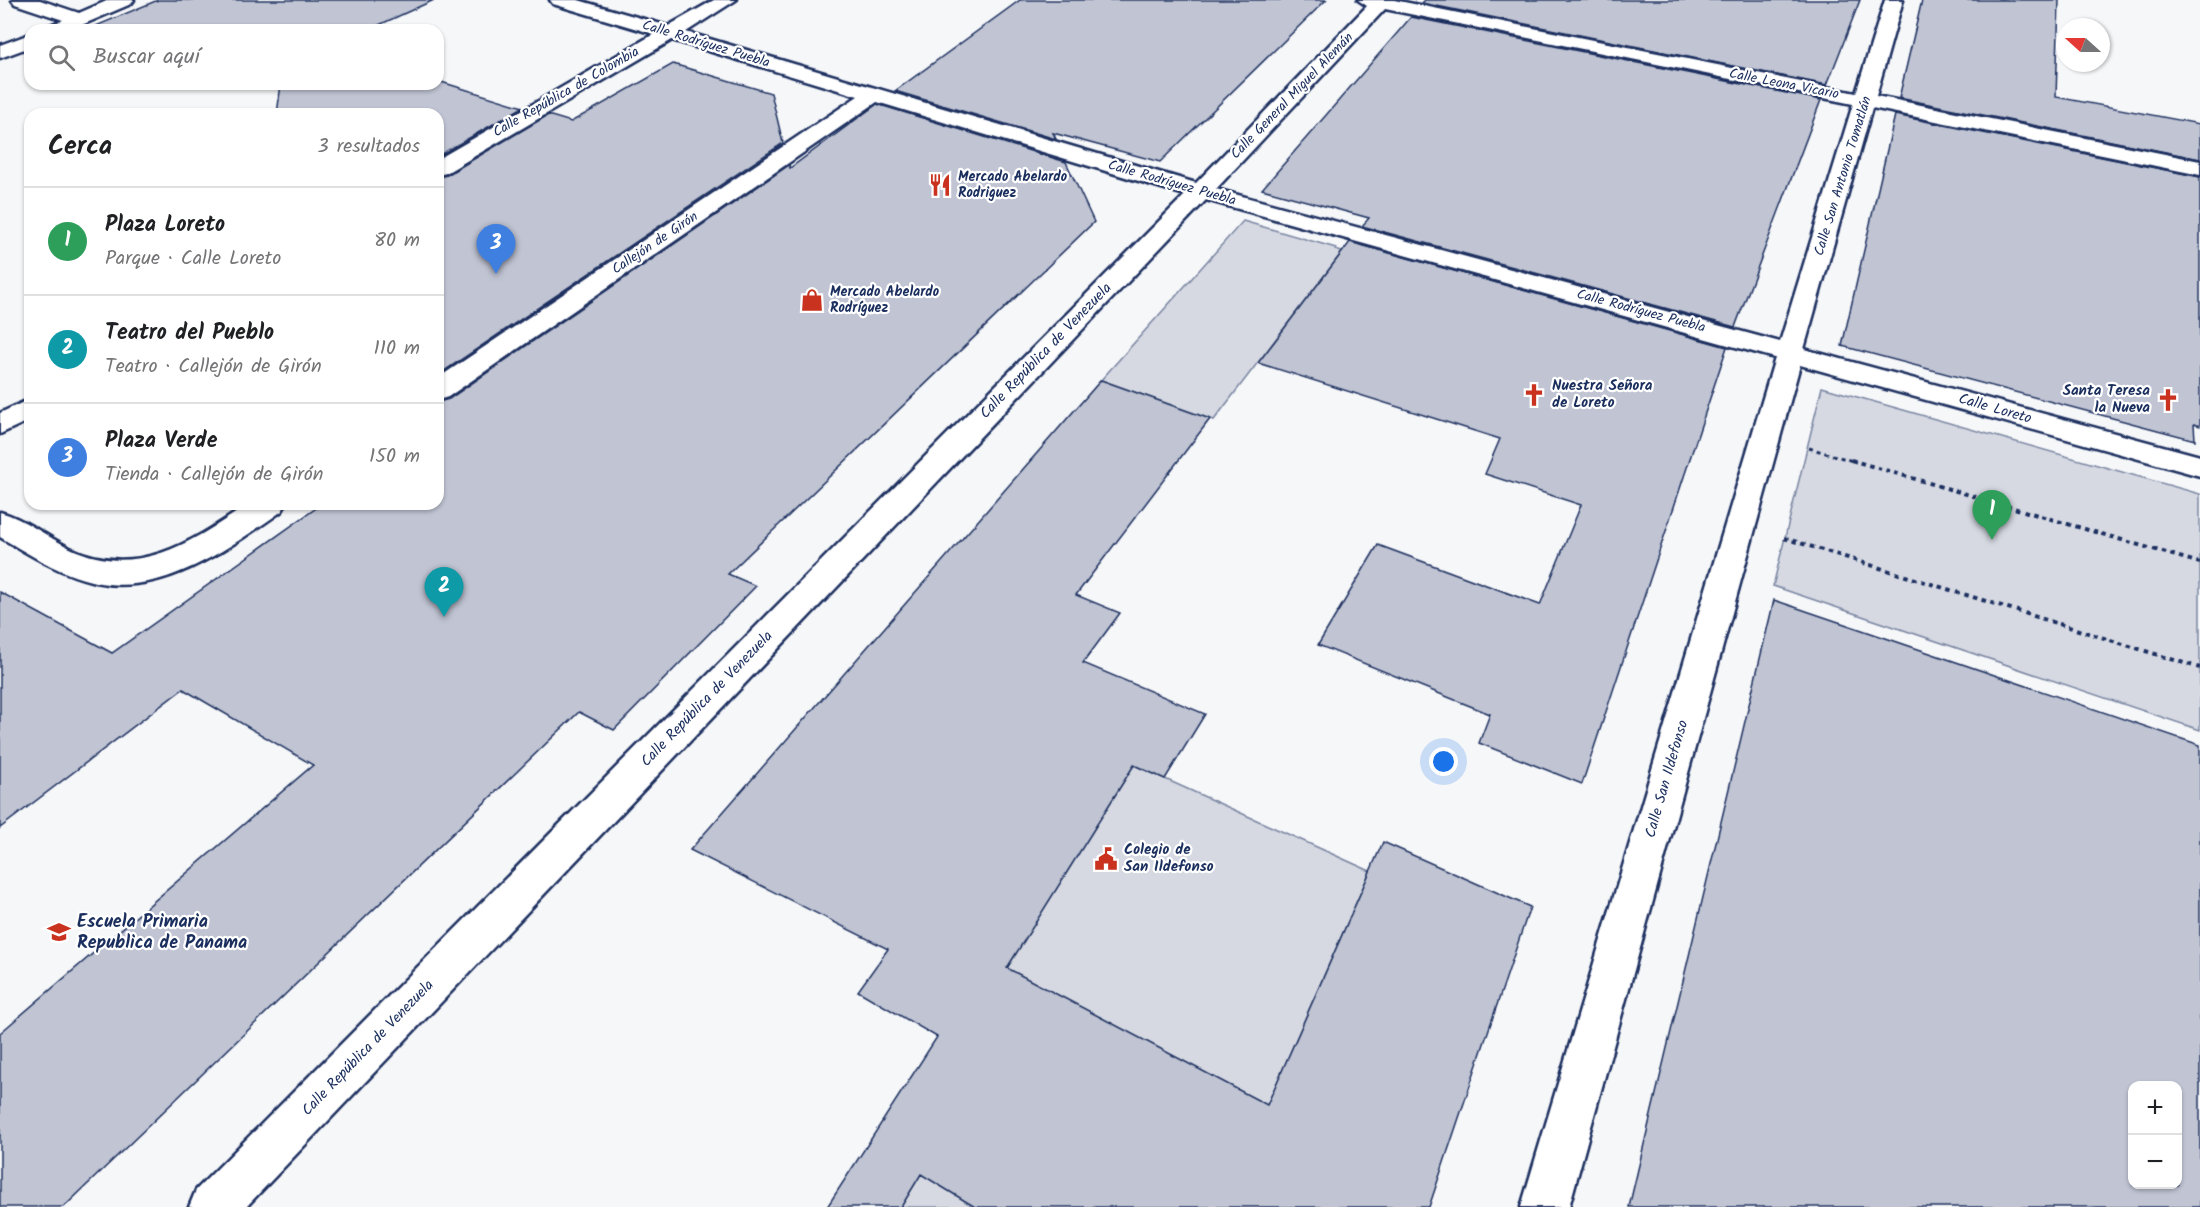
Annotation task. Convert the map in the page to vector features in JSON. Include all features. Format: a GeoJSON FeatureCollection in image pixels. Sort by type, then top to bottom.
{"type":"FeatureCollection","features":[{"type":"Feature","properties":{"kind":"street"},"geometry":{"type":"LineString","coordinates":[[21,0],[80,19]]}},
{"type":"Feature","properties":{"kind":"street"},"geometry":{"type":"LineString","coordinates":[[68,24],[125,0]]}},
{"type":"Feature","properties":{"kind":"street","name":"Calle Rodríguez Puebla"},"geometry":{"type":"LineString","coordinates":[[559,0],[1201,192],[1790,351]]}},
{"type":"Feature","properties":{"kind":"street","name":"Calle República de Colombia"},"geometry":{"type":"LineString","coordinates":[[444,164],[668,32],[727,0]]}},
{"type":"Feature","properties":{"kind":"street","name":"Calle San Antonio Tomatlán"},"geometry":{"type":"LineString","coordinates":[[1790,351],[1894,0]]}},
{"type":"Feature","properties":{"kind":"street","name":"Calle Leona Vicario"},"geometry":{"type":"LineString","coordinates":[[1377,1],[2200,168]]}},
{"type":"Feature","properties":{"kind":"street","name":"Calle General Miguel Alemán"},"geometry":{"type":"LineString","coordinates":[[1201,192],[1377,1]]}},
{"type":"Feature","properties":{"kind":"street"},"geometry":{"type":"LineString","coordinates":[[0,52],[24,42]]}},
{"type":"Feature","properties":{"kind":"street","name":"Callejón de Girón"},"geometry":{"type":"LineString","coordinates":[[444,387],[873,95]]}},
{"type":"Feature","properties":{"kind":"street","name":"Calle República de Venezuela"},"geometry":{"type":"LineString","coordinates":[[213,1207],[1201,192]]}},
{"type":"Feature","properties":{"kind":"street","name":"Calle San Ildefonso"},"geometry":{"type":"LineString","coordinates":[[1545,1207],[1790,351]]}},
{"type":"Feature","properties":{"kind":"street","name":"Calle Loreto"},"geometry":{"type":"LineString","coordinates":[[1790,351],[2200,466]]}},
{"type":"Feature","properties":{"kind":"street"},"geometry":{"type":"LineString","coordinates":[[0,425],[24,411]]}},
{"type":"Feature","properties":{"kind":"street"},"geometry":{"type":"LineString","coordinates":[[0,523],[70,561],[97,571],[128,573],[168,563],[207,547],[262,510]]}},
{"type":"Feature","properties":{"kind":"path"},"geometry":{"type":"LineString","coordinates":[[1766,436],[2200,563]]}},
{"type":"Feature","properties":{"kind":"path"},"geometry":{"type":"LineString","coordinates":[[1740,525],[2200,668]]}},
{"type":"Feature","properties":{"kind":"shaded area"},"geometry":{"type":"Polygon","coordinates":[[[1243,221],[1336,248],[1335,250],[1342,252],[1214,420],[1101,380],[1243,221]]]}},
{"type":"Feature","properties":{"kind":"shaded area"},"geometry":{"type":"Polygon","coordinates":[[[1822,387],[2200,494],[2200,730],[1773,586],[1822,387]]]}},
{"type":"Feature","properties":{"kind":"shaded area"},"geometry":{"type":"Polygon","coordinates":[[[1134,765],[1370,871],[1267,1105],[1007,968],[1134,765]]]}},
{"type":"Feature","properties":{"kind":"shaded area"},"geometry":{"type":"Polygon","coordinates":[[[921,1174],[975,1207],[901,1207],[921,1174]]]}},
{"type":"Feature","properties":{"kind":"building"},"geometry":{"type":"Polygon","coordinates":[[[158,0],[434,0],[381,24],[101,24],[158,0]]]}},
{"type":"Feature","properties":{"kind":"building"},"geometry":{"type":"Polygon","coordinates":[[[1020,0],[1326,0],[1160,162],[1053,133],[1056,139],[895,91],[1020,0]]]}},
{"type":"Feature","properties":{"kind":"building"},"geometry":{"type":"Polygon","coordinates":[[[1425,0],[1860,0],[1827,85],[1422,3],[1425,0]]]}},
{"type":"Feature","properties":{"kind":"building"},"geometry":{"type":"Polygon","coordinates":[[[1922,0],[2059,0],[2058,18],[2056,18],[2056,97],[2200,124],[2200,159],[1899,98],[1922,0]]]}},
{"type":"Feature","properties":{"kind":"building"},"geometry":{"type":"Polygon","coordinates":[[[1411,17],[1821,100],[1735,327],[1362,226],[1369,218],[1262,189],[1411,17]]]}},
{"type":"Feature","properties":{"kind":"building"},"geometry":{"type":"Polygon","coordinates":[[[673,64],[771,93],[783,143],[444,371],[444,176],[548,115],[571,122],[673,64]]]}},
{"type":"Feature","properties":{"kind":"building"},"geometry":{"type":"Polygon","coordinates":[[[444,83],[523,107],[444,153],[444,108],[278,108],[280,90],[444,90],[444,83]]]}},
{"type":"Feature","properties":{"kind":"building"},"geometry":{"type":"Polygon","coordinates":[[[877,104],[1066,162],[1094,222],[728,574],[756,586],[614,730],[579,712],[64,1207],[0,1207],[0,1033],[313,765],[183,689],[0,828],[0,592],[112,653],[314,510],[444,510],[444,400],[789,165],[790,168],[877,104]]]}},
{"type":"Feature","properties":{"kind":"building"},"geometry":{"type":"Polygon","coordinates":[[[1895,115],[2200,177],[2200,426],[2194,424],[2195,440],[1842,346],[1895,115]]]}},
{"type":"Feature","properties":{"kind":"building"},"geometry":{"type":"Polygon","coordinates":[[[1350,242],[1727,347],[1582,784],[1479,743],[1490,714],[1318,645],[1378,545],[1540,605],[1581,505],[1485,474],[1500,439],[1258,363],[1350,242]]]}},
{"type":"Feature","properties":{"kind":"building"},"geometry":{"type":"Polygon","coordinates":[[[1101,380],[1210,419],[1076,595],[1120,613],[1083,663],[1205,714],[1165,779],[1134,765],[1007,968],[1267,1105],[1383,842],[1530,907],[1429,1207],[975,1207],[921,1174],[901,1207],[827,1207],[937,1037],[858,991],[888,949],[690,850],[1101,380]]]}},
{"type":"Feature","properties":{"kind":"building"},"geometry":{"type":"Polygon","coordinates":[[[1774,600],[2200,745],[2200,1207],[1629,1207],[1774,600]]]}},
{"type":"Feature","properties":{"kind":"place","name":"Mercado Abelardo Rodriguez"},"geometry":{"type":"Point","coordinates":[940,185]}},
{"type":"Feature","properties":{"kind":"place","name":"Plaza Verde"},"geometry":{"type":"Point","coordinates":[496,274]}},
{"type":"Feature","properties":{"kind":"place","name":"Mercado Abelardo Rodríguez"},"geometry":{"type":"Point","coordinates":[812,300]}},
{"type":"Feature","properties":{"kind":"place","name":"Nuestra Señora de Loreto"},"geometry":{"type":"Point","coordinates":[1534,395]}},
{"type":"Feature","properties":{"kind":"place","name":"Santa Teresa la Nueva"},"geometry":{"type":"Point","coordinates":[2168,400]}},
{"type":"Feature","properties":{"kind":"place","name":"Plaza Loreto"},"geometry":{"type":"Point","coordinates":[1992,540]}},
{"type":"Feature","properties":{"kind":"place","name":"Teatro del Pueblo"},"geometry":{"type":"Point","coordinates":[444,617]}},
{"type":"Feature","properties":{"kind":"place","name":"Colegio de San Ildefonso"},"geometry":{"type":"Point","coordinates":[1106,859]}},
{"type":"Feature","properties":{"kind":"place","name":"Escuela Primaria Republica de Panama"},"geometry":{"type":"Point","coordinates":[59,932]}}]}
